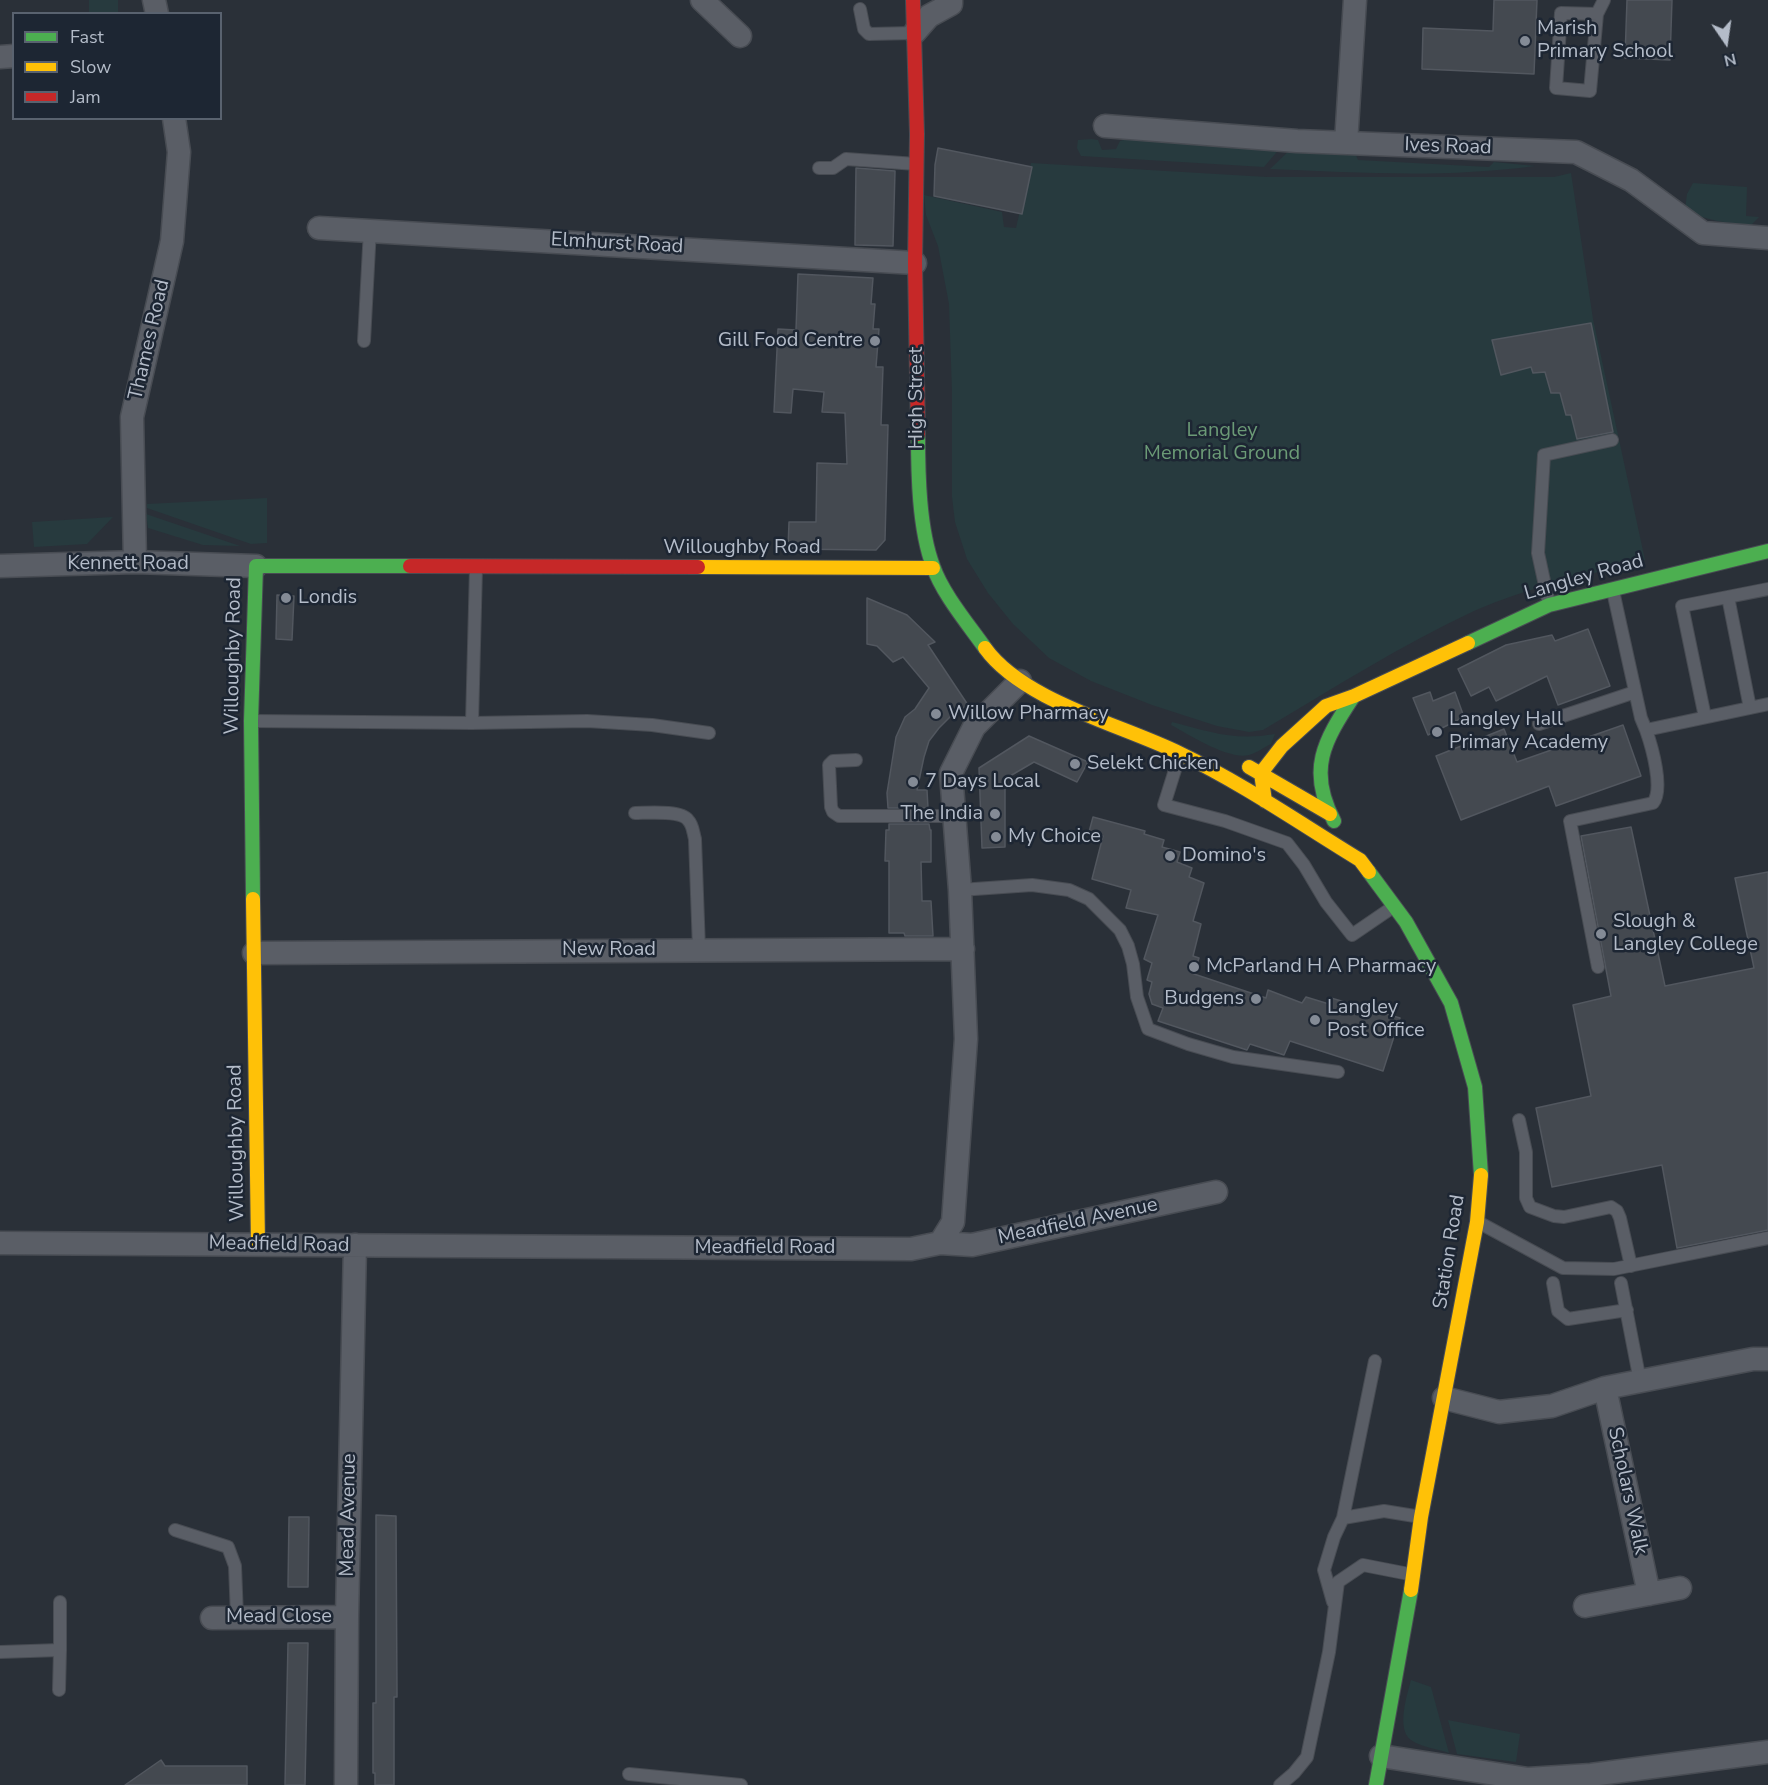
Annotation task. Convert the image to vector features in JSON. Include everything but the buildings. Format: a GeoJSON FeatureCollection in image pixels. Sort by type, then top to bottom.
{"type":"FeatureCollection","features":[{"type":"Feature","properties":{"kind":"main road","name":"High Street"},"geometry":{"type":"LineString","coordinates":[[913,0],[924,16],[915,262],[918,470],[926,543],[933,568],[956,608],[989,654],[1020,681],[1064,704],[1180,753],[1264,801]]}},
{"type":"Feature","properties":{"kind":"main road","name":"Langley Road"},"geometry":{"type":"LineString","coordinates":[[1261,773],[1282,746],[1326,706],[1354,696],[1549,605],[1768,550]]}},
{"type":"Feature","properties":{"kind":"main road","name":"Willoughby Road"},"geometry":{"type":"LineString","coordinates":[[258,1244],[251,721],[256,566],[933,568]]}},
{"type":"Feature","properties":{"kind":"main road","name":"Langley Road"},"geometry":{"type":"LineString","coordinates":[[1311,742],[1332,715],[1354,696]]}},
{"type":"Feature","properties":{"kind":"main road"},"geometry":{"type":"LineString","coordinates":[[1354,696],[1325,743],[1319,764],[1319,776],[1329,814],[1360,860]]}},
{"type":"Feature","properties":{"kind":"main road","name":"High Street"},"geometry":{"type":"LineString","coordinates":[[1064,704],[1151,725]]}},
{"type":"Feature","properties":{"kind":"main road"},"geometry":{"type":"LineString","coordinates":[[1234,760],[1284,782],[1329,814]]}},
{"type":"Feature","properties":{"kind":"main road"},"geometry":{"type":"LineString","coordinates":[[1261,773],[1264,801]]}},
{"type":"Feature","properties":{"kind":"main road"},"geometry":{"type":"LineString","coordinates":[[1264,801],[1284,782]]}},
{"type":"Feature","properties":{"kind":"main road","name":"Station Road"},"geometry":{"type":"LineString","coordinates":[[1264,801],[1360,860],[1406,922],[1451,1003],[1475,1088],[1481,1178],[1477,1222],[1421,1518],[1414,1575],[1376,1785]]}},
{"type":"Feature","properties":{"kind":"street"},"geometry":{"type":"LineString","coordinates":[[702,0],[740,36]]}},
{"type":"Feature","properties":{"kind":"street"},"geometry":{"type":"LineString","coordinates":[[924,16],[951,4],[951,0]]}},
{"type":"Feature","properties":{"kind":"street"},"geometry":{"type":"LineString","coordinates":[[1346,143],[1355,0]]}},
{"type":"Feature","properties":{"kind":"street","name":"Thames Road"},"geometry":{"type":"LineString","coordinates":[[135,562],[132,417],[172,241],[179,152],[174,120]]}},
{"type":"Feature","properties":{"kind":"street","name":"Ives Road"},"geometry":{"type":"LineString","coordinates":[[1113,131],[1576,152],[1631,180],[1703,233],[1768,238]]}},
{"type":"Feature","properties":{"kind":"street","name":"Elmhurst Road"},"geometry":{"type":"LineString","coordinates":[[319,228],[370,229],[915,262]]}},
{"type":"Feature","properties":{"kind":"street","name":"Kennett Road"},"geometry":{"type":"LineString","coordinates":[[0,566],[135,562],[256,566]]}},
{"type":"Feature","properties":{"kind":"street"},"geometry":{"type":"LineString","coordinates":[[940,1243],[953,1222],[966,1039],[960,890],[951,772],[974,727],[1020,681]]}},
{"type":"Feature","properties":{"kind":"street","name":"New Road"},"geometry":{"type":"LineString","coordinates":[[254,953],[963,949]]}},
{"type":"Feature","properties":{"kind":"street","name":"Meadfield Avenue"},"geometry":{"type":"LineString","coordinates":[[940,1243],[972,1245],[1216,1192]]}},
{"type":"Feature","properties":{"kind":"street","name":"Meadfield Road"},"geometry":{"type":"LineString","coordinates":[[0,1243],[911,1249],[940,1243]]}},
{"type":"Feature","properties":{"kind":"street","name":"Mead Avenue"},"geometry":{"type":"LineString","coordinates":[[346,1785],[355,1245]]}},
{"type":"Feature","properties":{"kind":"street"},"geometry":{"type":"LineString","coordinates":[[1444,1398],[1499,1412],[1552,1406],[1605,1388],[1753,1359],[1768,1359]]}},
{"type":"Feature","properties":{"kind":"street","name":"Scholars Walk"},"geometry":{"type":"LineString","coordinates":[[1605,1388],[1649,1594]]}},
{"type":"Feature","properties":{"kind":"street"},"geometry":{"type":"LineString","coordinates":[[1585,1606],[1680,1588]]}},
{"type":"Feature","properties":{"kind":"street","name":"Mead Close"},"geometry":{"type":"LineString","coordinates":[[212,1618],[347,1617]]}},
{"type":"Feature","properties":{"kind":"street"},"geometry":{"type":"LineString","coordinates":[[1381,1756],[1528,1779],[1591,1775],[1768,1752]]}},
{"type":"Feature","properties":{"kind":"lane"},"geometry":{"type":"LineString","coordinates":[[1597,14],[1561,13],[1556,88],[1590,91],[1597,14],[1604,0]]}},
{"type":"Feature","properties":{"kind":"lane"},"geometry":{"type":"LineString","coordinates":[[860,9],[864,29],[869,34],[924,16]]}},
{"type":"Feature","properties":{"kind":"lane"},"geometry":{"type":"LineString","coordinates":[[819,168],[833,168],[846,159],[917,164]]}},
{"type":"Feature","properties":{"kind":"lane"},"geometry":{"type":"LineString","coordinates":[[364,341],[370,229]]}},
{"type":"Feature","properties":{"kind":"lane"},"geometry":{"type":"LineString","coordinates":[[1549,605],[1538,554],[1544,455],[1612,440]]}},
{"type":"Feature","properties":{"kind":"lane"},"geometry":{"type":"LineString","coordinates":[[472,723],[476,566]]}},
{"type":"Feature","properties":{"kind":"lane"},"geometry":{"type":"LineString","coordinates":[[1598,967],[1570,821],[1653,803],[1658,793],[1658,783],[1612,588]]}},
{"type":"Feature","properties":{"kind":"lane"},"geometry":{"type":"LineString","coordinates":[[1705,717],[1682,606],[1768,589]]}},
{"type":"Feature","properties":{"kind":"lane"},"geometry":{"type":"LineString","coordinates":[[1728,597],[1750,708]]}},
{"type":"Feature","properties":{"kind":"lane"},"geometry":{"type":"LineString","coordinates":[[1539,724],[1635,692]]}},
{"type":"Feature","properties":{"kind":"lane"},"geometry":{"type":"LineString","coordinates":[[1646,730],[1768,704]]}},
{"type":"Feature","properties":{"kind":"lane"},"geometry":{"type":"LineString","coordinates":[[251,721],[472,723],[587,721],[709,733]]}},
{"type":"Feature","properties":{"kind":"lane"},"geometry":{"type":"LineString","coordinates":[[1180,753],[1164,805],[1225,821],[1287,843],[1304,865],[1326,902],[1352,935],[1394,906]]}},
{"type":"Feature","properties":{"kind":"lane"},"geometry":{"type":"LineString","coordinates":[[856,760],[833,761],[829,765],[831,807],[833,812],[839,816],[955,816]]}},
{"type":"Feature","properties":{"kind":"lane"},"geometry":{"type":"LineString","coordinates":[[634,813],[680,814],[687,817],[691,824],[695,838],[699,949]]}},
{"type":"Feature","properties":{"kind":"lane"},"geometry":{"type":"LineString","coordinates":[[960,890],[1032,885],[1069,890],[1089,899],[1120,930],[1128,946],[1133,964],[1137,998],[1148,1029],[1233,1057],[1338,1072]]}},
{"type":"Feature","properties":{"kind":"lane"},"geometry":{"type":"LineString","coordinates":[[1519,1120],[1526,1152],[1526,1198],[1530,1207],[1554,1216],[1564,1217],[1611,1207],[1617,1211],[1620,1218],[1632,1266]]}},
{"type":"Feature","properties":{"kind":"lane"},"geometry":{"type":"LineString","coordinates":[[1477,1222],[1563,1268],[1614,1269],[1768,1238]]}},
{"type":"Feature","properties":{"kind":"lane"},"geometry":{"type":"LineString","coordinates":[[1553,1283],[1558,1311],[1568,1319],[1627,1310]]}},
{"type":"Feature","properties":{"kind":"lane"},"geometry":{"type":"LineString","coordinates":[[1622,1283],[1640,1381]]}},
{"type":"Feature","properties":{"kind":"lane"},"geometry":{"type":"LineString","coordinates":[[1335,1609],[1324,1570],[1334,1537],[1343,1518],[1374,1361]]}},
{"type":"Feature","properties":{"kind":"lane"},"geometry":{"type":"LineString","coordinates":[[1343,1518],[1384,1511],[1421,1518]]}},
{"type":"Feature","properties":{"kind":"lane"},"geometry":{"type":"LineString","coordinates":[[175,1530],[228,1546],[235,1566],[237,1617]]}},
{"type":"Feature","properties":{"kind":"lane"},"geometry":{"type":"LineString","coordinates":[[1280,1785],[1307,1757],[1326,1663],[1338,1582],[1363,1565],[1414,1575]]}},
{"type":"Feature","properties":{"kind":"lane"},"geometry":{"type":"LineString","coordinates":[[59,1690],[60,1602]]}},
{"type":"Feature","properties":{"kind":"lane"},"geometry":{"type":"LineString","coordinates":[[0,1652],[60,1650]]}},
{"type":"Feature","properties":{"kind":"lane"},"geometry":{"type":"LineString","coordinates":[[629,1774],[741,1785]]}},
{"type":"Feature","properties":{"kind":"green space"},"geometry":{"type":"Polygon","coordinates":[[[89,0],[118,0],[118,12],[89,12],[89,0]]]}},
{"type":"Feature","properties":{"kind":"green space"},"geometry":{"type":"Polygon","coordinates":[[[1127,139],[1281,147],[1264,167],[1081,156],[1077,148],[1078,140],[1098,140],[1102,150],[1116,149],[1120,141],[1127,139]]]}},
{"type":"Feature","properties":{"kind":"green space"},"geometry":{"type":"Polygon","coordinates":[[[1293,147],[1355,153],[1358,160],[1489,167],[1494,162],[1535,166],[1436,173],[1270,169],[1293,147]]]}},
{"type":"Feature","properties":{"kind":"green space","name":"Langley Memorial Ground"},"geometry":{"type":"Polygon","coordinates":[[[1031,163],[1267,177],[1554,177],[1571,173],[1593,319],[1645,560],[1537,588],[1474,611],[1393,653],[1263,730],[1249,732],[1217,726],[1152,705],[1091,681],[1049,658],[1013,624],[988,593],[967,559],[955,522],[952,497],[949,304],[938,246],[926,215],[924,195],[1002,212],[1004,227],[1016,228],[1031,163]]]}},
{"type":"Feature","properties":{"kind":"green space"},"geometry":{"type":"Polygon","coordinates":[[[1693,183],[1747,187],[1746,216],[1759,217],[1751,225],[1709,219],[1685,210],[1687,194],[1693,183]]]}},
{"type":"Feature","properties":{"kind":"green space"},"geometry":{"type":"Polygon","coordinates":[[[267,498],[267,543],[251,544],[147,508],[147,504],[267,498]]]}},
{"type":"Feature","properties":{"kind":"green space"},"geometry":{"type":"Polygon","coordinates":[[[146,514],[240,546],[203,545],[148,528],[146,514]]]}},
{"type":"Feature","properties":{"kind":"green space"},"geometry":{"type":"Polygon","coordinates":[[[113,517],[87,544],[34,547],[32,522],[113,517]]]}},
{"type":"Feature","properties":{"kind":"green space"},"geometry":{"type":"Polygon","coordinates":[[[1172,722],[1235,736],[1275,734],[1271,744],[1252,754],[1240,756],[1209,746],[1171,725],[1172,722]]]}},
{"type":"Feature","properties":{"kind":"green space"},"geometry":{"type":"Polygon","coordinates":[[[1411,1680],[1431,1687],[1449,1753],[1420,1744],[1411,1740],[1407,1735],[1403,1720],[1411,1680]]]}},
{"type":"Feature","properties":{"kind":"green space"},"geometry":{"type":"Polygon","coordinates":[[[1448,1720],[1520,1734],[1516,1762],[1457,1754],[1448,1720]]]}},
{"type":"Feature","properties":{"kind":"traffic: fast"},"geometry":{"type":"LineString","coordinates":[[918,434],[920,501],[928,551],[943,587],[985,648]]}},
{"type":"Feature","properties":{"kind":"traffic: fast"},"geometry":{"type":"LineString","coordinates":[[1468,643],[1549,605],[1768,551]]}},
{"type":"Feature","properties":{"kind":"traffic: fast"},"geometry":{"type":"LineString","coordinates":[[253,899],[251,721],[256,566],[410,566]]}},
{"type":"Feature","properties":{"kind":"traffic: fast"},"geometry":{"type":"LineString","coordinates":[[1334,821],[1322,786],[1320,771],[1322,756],[1334,728],[1353,697]]}},
{"type":"Feature","properties":{"kind":"traffic: fast"},"geometry":{"type":"LineString","coordinates":[[1369,872],[1406,922],[1451,1003],[1475,1087],[1481,1175]]}},
{"type":"Feature","properties":{"kind":"traffic: fast"},"geometry":{"type":"LineString","coordinates":[[1376,1785],[1411,1590]]}},
{"type":"Feature","properties":{"kind":"traffic: slow"},"geometry":{"type":"LineString","coordinates":[[698,567],[933,568]]}},
{"type":"Feature","properties":{"kind":"traffic: slow"},"geometry":{"type":"LineString","coordinates":[[1265,801],[1261,773],[1282,746],[1326,706],[1354,696],[1468,643]]}},
{"type":"Feature","properties":{"kind":"traffic: slow"},"geometry":{"type":"LineString","coordinates":[[985,648],[1002,667],[1023,683],[1075,710],[1179,753],[1226,777],[1360,860],[1369,872]]}},
{"type":"Feature","properties":{"kind":"traffic: slow"},"geometry":{"type":"LineString","coordinates":[[1249,767],[1330,814]]}},
{"type":"Feature","properties":{"kind":"traffic: slow"},"geometry":{"type":"LineString","coordinates":[[253,899],[258,1244]]}},
{"type":"Feature","properties":{"kind":"traffic: slow"},"geometry":{"type":"LineString","coordinates":[[1411,1590],[1421,1517],[1477,1222],[1481,1175]]}},
{"type":"Feature","properties":{"kind":"traffic: jam"},"geometry":{"type":"LineString","coordinates":[[913,0],[917,134],[915,263],[918,434]]}},
{"type":"Feature","properties":{"kind":"traffic: jam"},"geometry":{"type":"LineString","coordinates":[[410,566],[698,567]]}},
{"type":"Feature","properties":{"kind":"place","name":"Marish Primary School"},"geometry":{"type":"Point","coordinates":[1525,41]}},
{"type":"Feature","properties":{"kind":"place","name":"Gill Food Centre"},"geometry":{"type":"Point","coordinates":[875,341]}},
{"type":"Feature","properties":{"kind":"place","name":"Londis"},"geometry":{"type":"Point","coordinates":[286,598]}},
{"type":"Feature","properties":{"kind":"place","name":"Willow Pharmacy"},"geometry":{"type":"Point","coordinates":[936,714]}},
{"type":"Feature","properties":{"kind":"place","name":"Langley Hall Primary Academy"},"geometry":{"type":"Point","coordinates":[1437,732]}},
{"type":"Feature","properties":{"kind":"place","name":"Selekt Chicken"},"geometry":{"type":"Point","coordinates":[1075,764]}},
{"type":"Feature","properties":{"kind":"place","name":"7 Days Local"},"geometry":{"type":"Point","coordinates":[913,782]}},
{"type":"Feature","properties":{"kind":"place","name":"The India"},"geometry":{"type":"Point","coordinates":[995,814]}},
{"type":"Feature","properties":{"kind":"place","name":"My Choice"},"geometry":{"type":"Point","coordinates":[996,837]}},
{"type":"Feature","properties":{"kind":"place","name":"Domino's"},"geometry":{"type":"Point","coordinates":[1170,856]}},
{"type":"Feature","properties":{"kind":"place","name":"Slough & Langley College"},"geometry":{"type":"Point","coordinates":[1601,934]}},
{"type":"Feature","properties":{"kind":"place","name":"McParland H A Pharmacy"},"geometry":{"type":"Point","coordinates":[1194,967]}},
{"type":"Feature","properties":{"kind":"place","name":"Budgens"},"geometry":{"type":"Point","coordinates":[1256,999]}},
{"type":"Feature","properties":{"kind":"place","name":"Langley Post Office"},"geometry":{"type":"Point","coordinates":[1315,1020]}}]}
